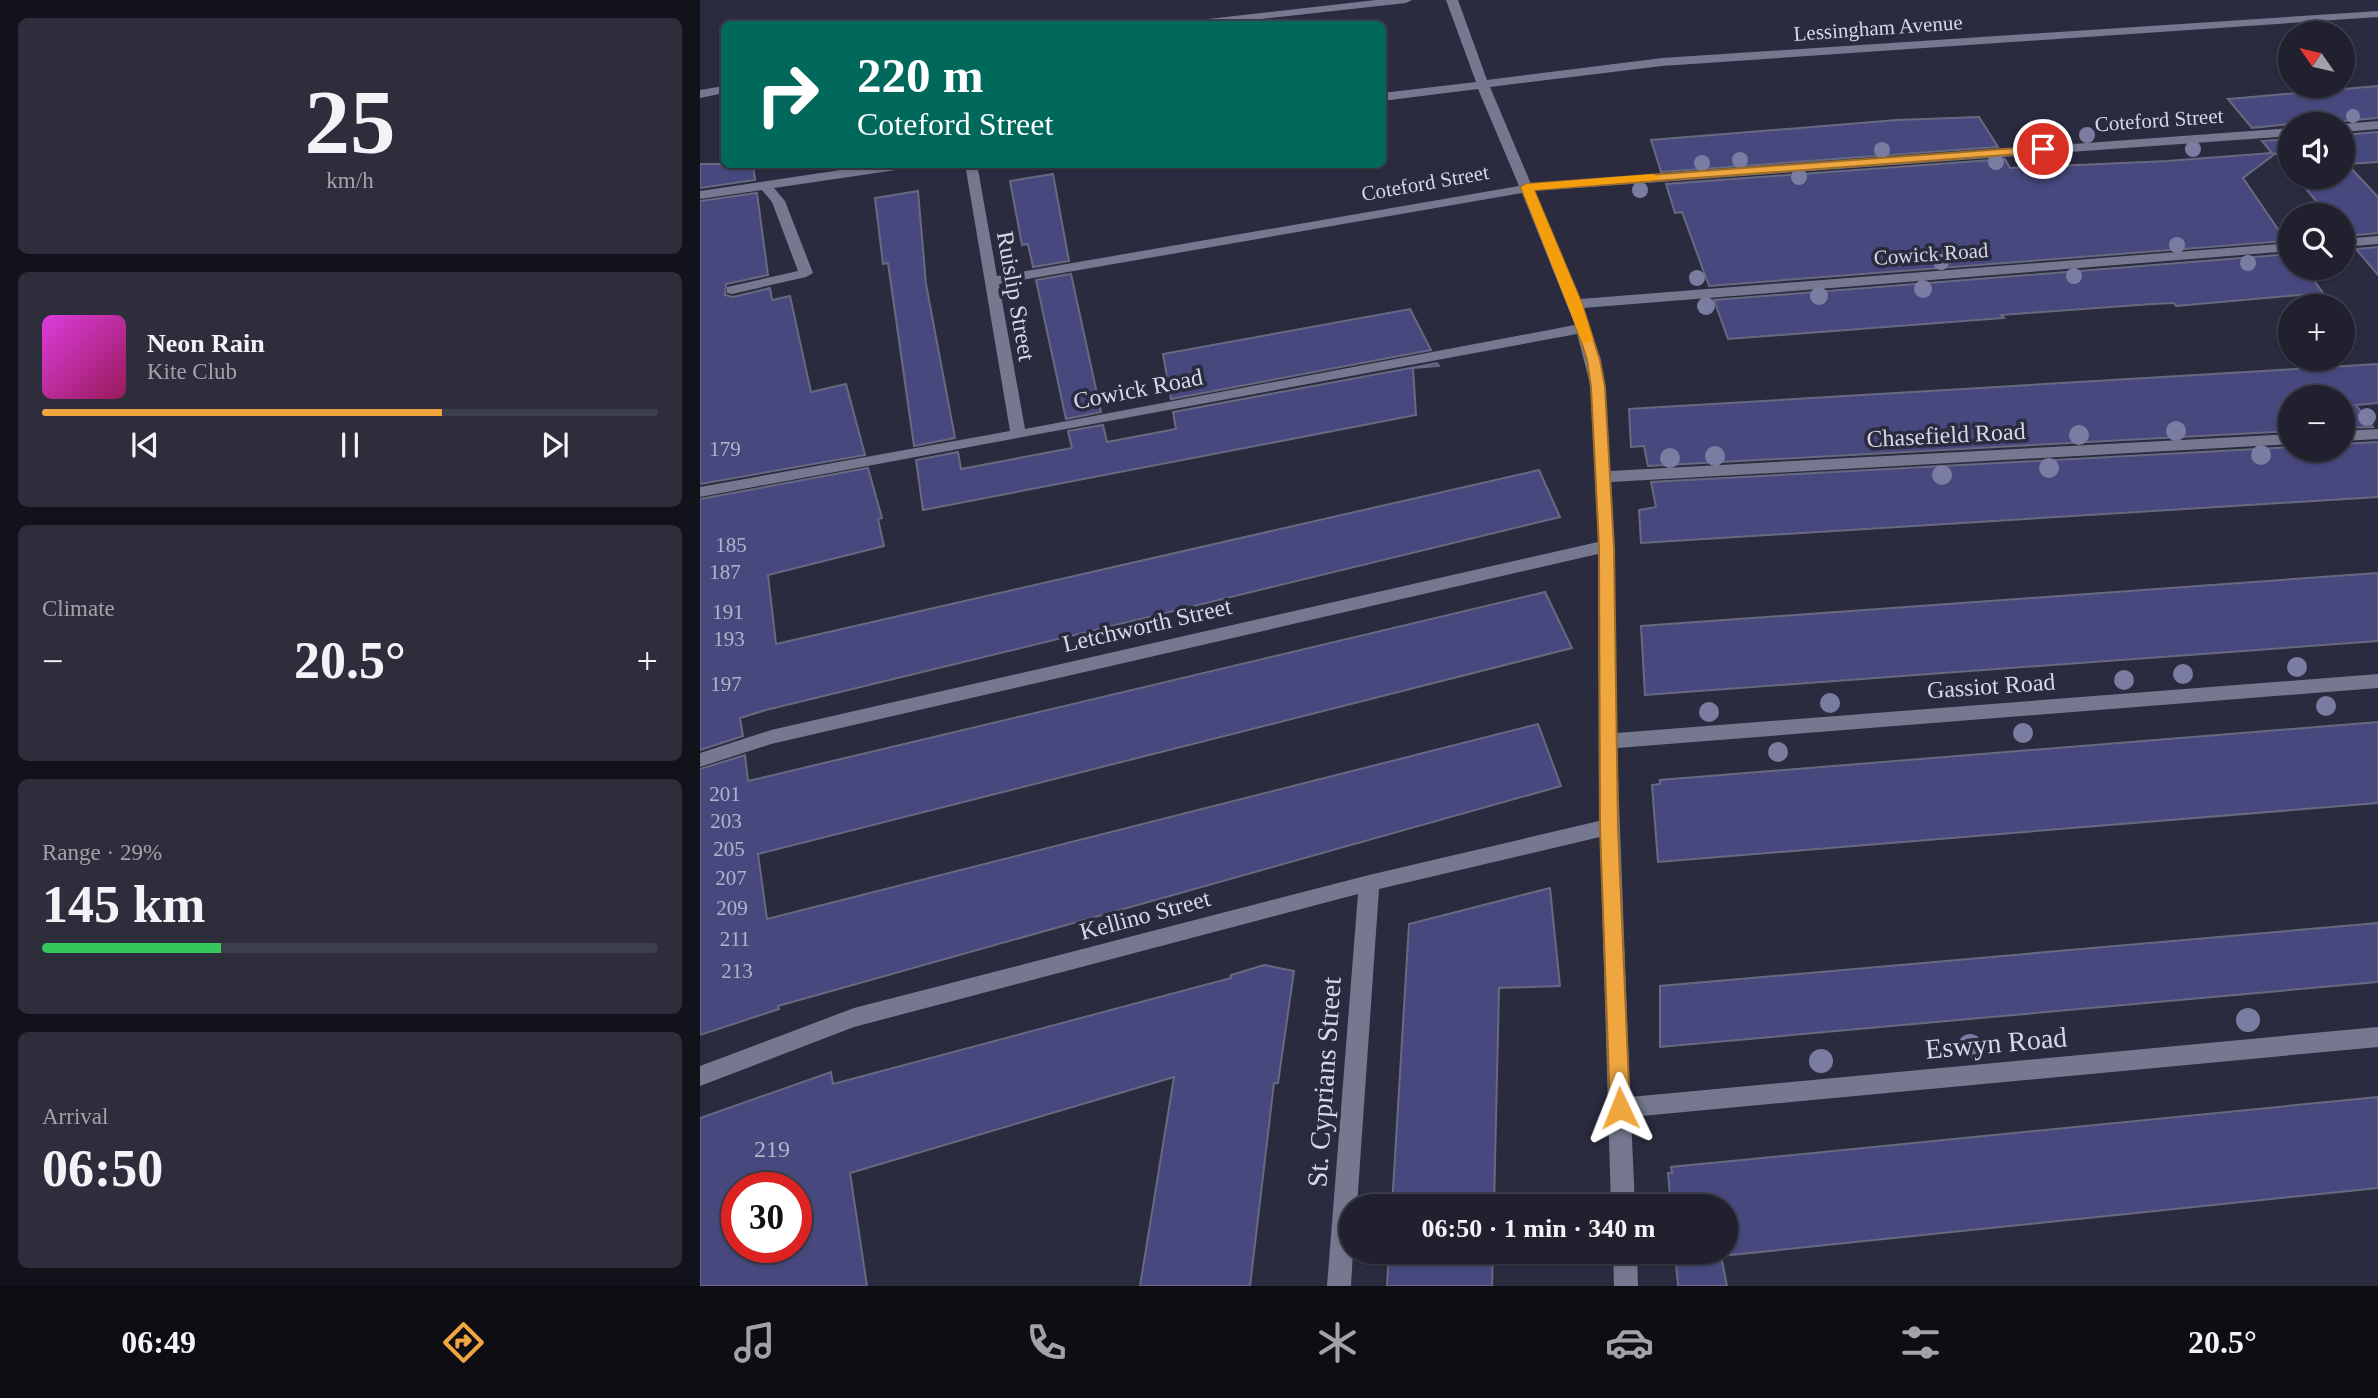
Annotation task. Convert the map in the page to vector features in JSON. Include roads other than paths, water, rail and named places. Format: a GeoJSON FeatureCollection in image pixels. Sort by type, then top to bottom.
{"type":"FeatureCollection","features":[{"type":"Feature","properties":{"kind":"street"},"geometry":{"type":"LineString","coordinates":[[1217,21],[1406,0]]}},
{"type":"Feature","properties":{"kind":"street"},"geometry":{"type":"LineString","coordinates":[[1452,0],[1482,83],[1575,304],[1584,328],[1598,387],[1604,477],[1609,828],[1623,1194]]}},
{"type":"Feature","properties":{"kind":"street","name":"Lessingham Avenue"},"geometry":{"type":"LineString","coordinates":[[1386,96],[1662,62],[2378,14]]}},
{"type":"Feature","properties":{"kind":"street"},"geometry":{"type":"LineString","coordinates":[[700,94],[721,90]]}},
{"type":"Feature","properties":{"kind":"street"},"geometry":{"type":"LineString","coordinates":[[2355,127],[2378,125]]}},
{"type":"Feature","properties":{"kind":"street","name":"Coteford Street"},"geometry":{"type":"LineString","coordinates":[[990,281],[1527,187],[2278,133]]}},
{"type":"Feature","properties":{"kind":"street"},"geometry":{"type":"LineString","coordinates":[[700,195],[884,168]]}},
{"type":"Feature","properties":{"kind":"street","name":"Ruislip Street"},"geometry":{"type":"LineString","coordinates":[[972,168],[1018,435]]}},
{"type":"Feature","properties":{"kind":"street"},"geometry":{"type":"LineString","coordinates":[[732,290],[806,273],[778,201],[766,186]]}},
{"type":"Feature","properties":{"kind":"street"},"geometry":{"type":"LineString","coordinates":[[2355,242],[2378,240]]}},
{"type":"Feature","properties":{"kind":"street","name":"Cowick Road"},"geometry":{"type":"LineString","coordinates":[[1575,304],[2278,248]]}},
{"type":"Feature","properties":{"kind":"street","name":"Cowick Road"},"geometry":{"type":"LineString","coordinates":[[700,492],[1584,328]]}},
{"type":"Feature","properties":{"kind":"street"},"geometry":{"type":"LineString","coordinates":[[2355,435],[2378,434]]}},
{"type":"Feature","properties":{"kind":"street","name":"Chasefield Road"},"geometry":{"type":"LineString","coordinates":[[1604,477],[2278,440]]}},
{"type":"Feature","properties":{"kind":"street","name":"Letchworth Street"},"geometry":{"type":"LineString","coordinates":[[700,760],[771,737],[1555,556],[1606,547]]}},
{"type":"Feature","properties":{"kind":"street","name":"Gassiot Road"},"geometry":{"type":"LineString","coordinates":[[1608,741],[2378,681]]}},
{"type":"Feature","properties":{"kind":"street","name":"Kellino Street"},"geometry":{"type":"LineString","coordinates":[[700,1076],[854,1018],[1369,883],[1586,830],[1609,828]]}},
{"type":"Feature","properties":{"kind":"street","name":"St. Cyprians Street"},"geometry":{"type":"LineString","coordinates":[[1339,1286],[1369,883]]}},
{"type":"Feature","properties":{"kind":"street","name":"Eswyn Road"},"geometry":{"type":"LineString","coordinates":[[1620,1108],[2378,1037]]}},
{"type":"Feature","properties":{"kind":"street"},"geometry":{"type":"LineString","coordinates":[[1625,1264],[1626,1286]]}}]}
